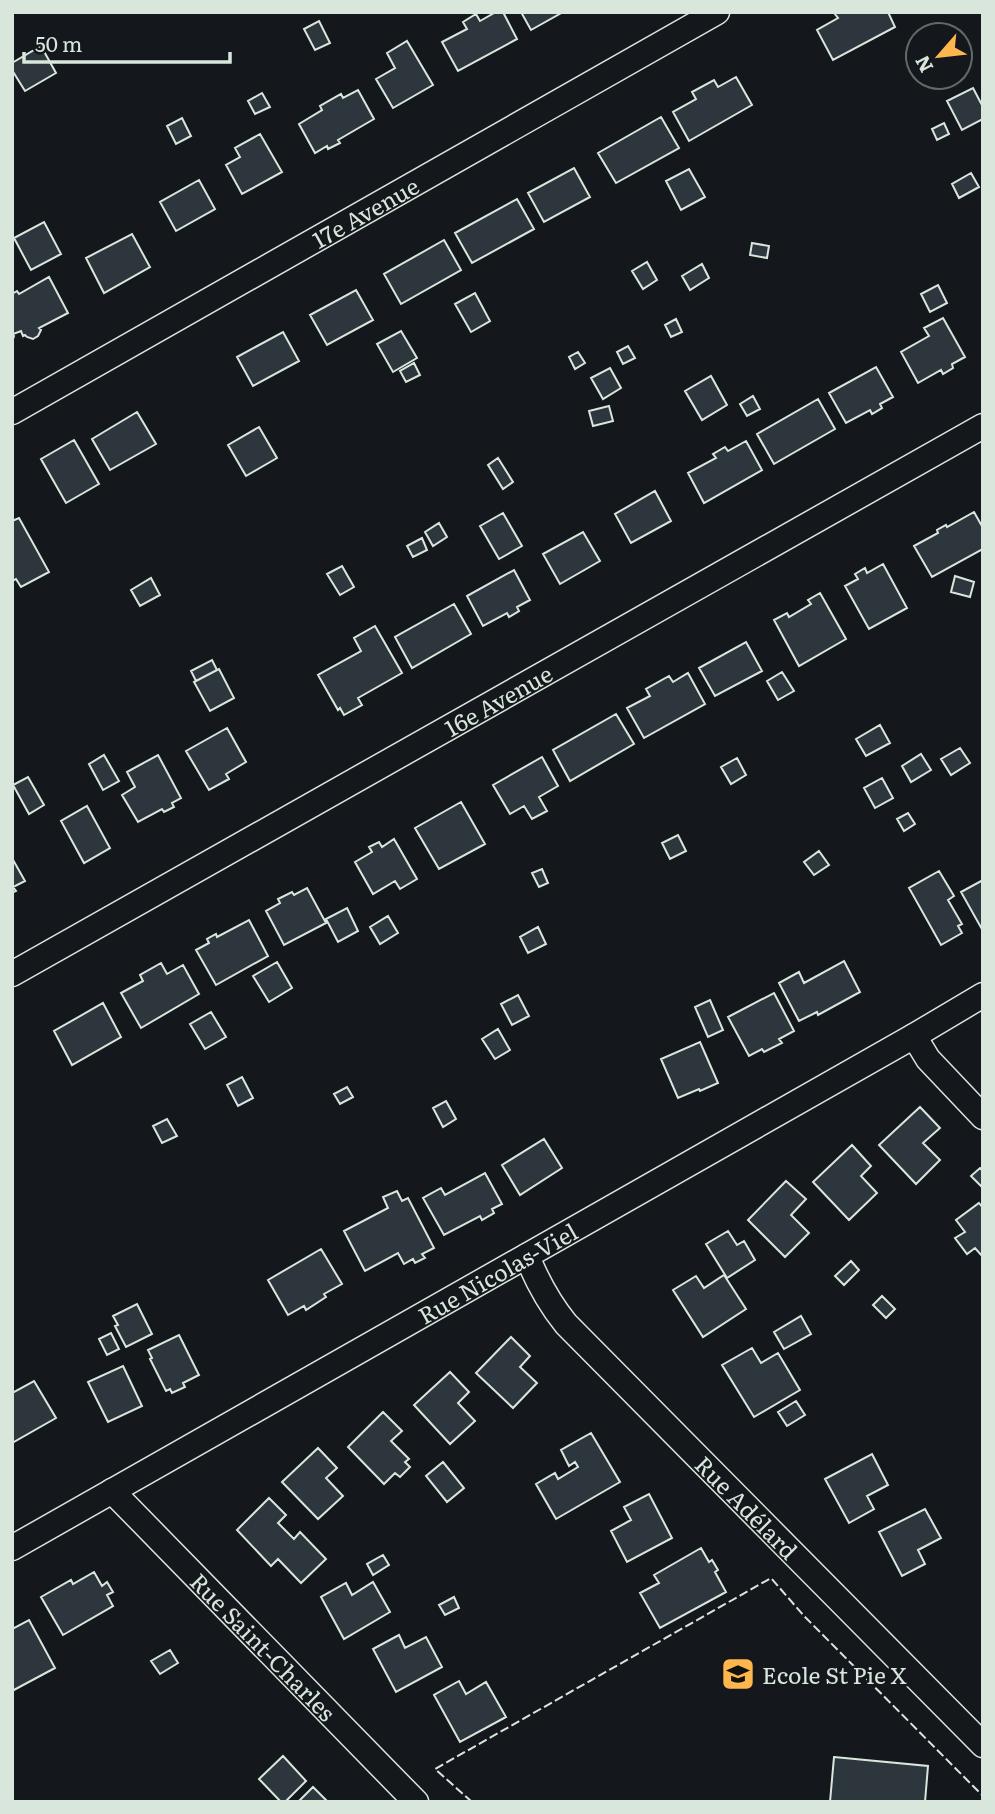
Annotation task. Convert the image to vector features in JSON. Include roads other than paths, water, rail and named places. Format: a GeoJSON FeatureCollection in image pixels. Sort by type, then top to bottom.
{"type":"FeatureCollection","features":[{"type":"Feature","properties":{"kind":"street","name":"17e Avenue"},"geometry":{"type":"LineString","coordinates":[[12,412],[717,12]]}},
{"type":"Feature","properties":{"kind":"street","name":"16e Avenue"},"geometry":{"type":"LineString","coordinates":[[12,974],[983,426]]}},
{"type":"Feature","properties":{"kind":"street","name":"Rue Nicolas-Viel"},"geometry":{"type":"LineString","coordinates":[[12,1548],[983,995]]}},
{"type":"Feature","properties":{"kind":"street"},"geometry":{"type":"LineString","coordinates":[[914,1036],[928,1059],[983,1117]]}},
{"type":"Feature","properties":{"kind":"street","name":"Rue Adélard"},"geometry":{"type":"LineString","coordinates":[[527,1256],[542,1289],[566,1324],[983,1745]]}},
{"type":"Feature","properties":{"kind":"street","name":"Rue Saint-Charles"},"geometry":{"type":"LineString","coordinates":[[112,1491],[416,1802]]}},
{"type":"Feature","properties":{"kind":"place","name":"Ecole St Pie X"},"geometry":{"type":"Point","coordinates":[738,1674]}}]}
